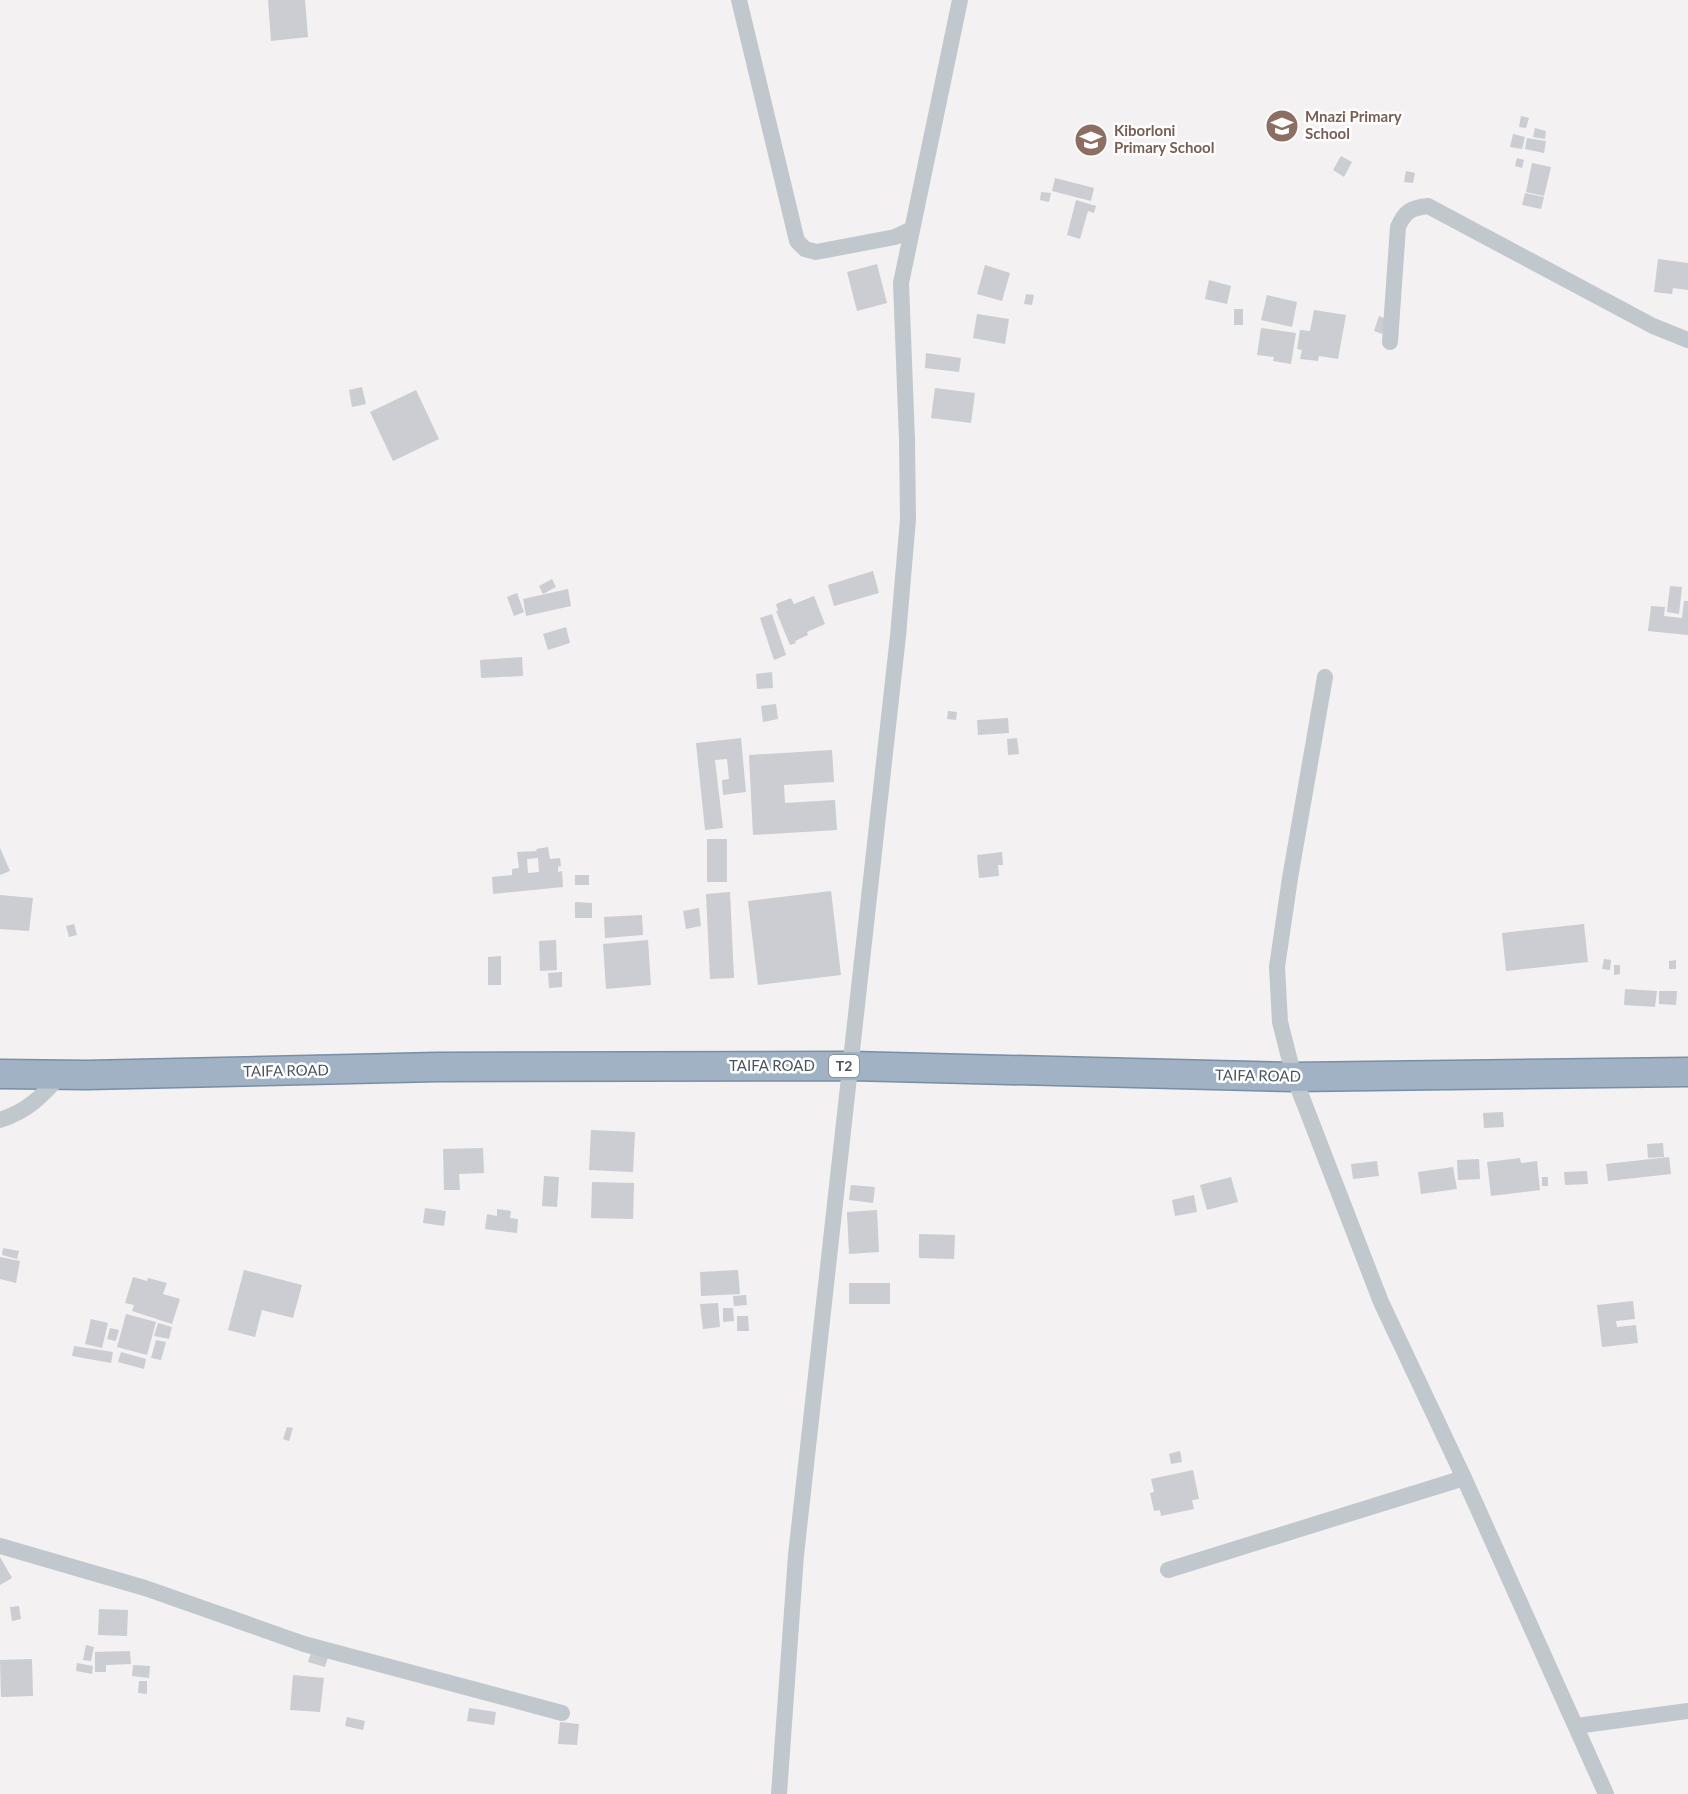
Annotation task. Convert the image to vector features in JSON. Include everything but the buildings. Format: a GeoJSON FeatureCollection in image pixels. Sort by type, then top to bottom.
{"type":"FeatureCollection","features":[{"type":"Feature","properties":{"kind":"highway","name":"TAIFA ROAD"},"geometry":{"type":"LineString","coordinates":[[0,1074],[61,1075],[449,1067],[851,1066],[1294,1077],[1688,1072]]}},
{"type":"Feature","properties":{"kind":"street"},"geometry":{"type":"LineString","coordinates":[[739,0],[796,241],[805,249],[816,252],[895,237],[910,230]]}},
{"type":"Feature","properties":{"kind":"street"},"geometry":{"type":"LineString","coordinates":[[779,1794],[796,1555],[898,636],[908,519],[908,440],[901,283],[910,230],[960,0]]}},
{"type":"Feature","properties":{"kind":"street"},"geometry":{"type":"LineString","coordinates":[[1390,342],[1398,226],[1404,213],[1414,208],[1428,206],[1642,321],[1688,340]]}},
{"type":"Feature","properties":{"kind":"street"},"geometry":{"type":"LineString","coordinates":[[1325,677],[1277,967],[1280,1022],[1294,1077],[1381,1302],[1464,1478],[1606,1794]]}},
{"type":"Feature","properties":{"kind":"street"},"geometry":{"type":"LineString","coordinates":[[0,1120],[13,1116],[35,1102],[61,1075]]}},
{"type":"Feature","properties":{"kind":"street"},"geometry":{"type":"LineString","coordinates":[[1168,1570],[1464,1478]]}},
{"type":"Feature","properties":{"kind":"street"},"geometry":{"type":"LineString","coordinates":[[0,1546],[145,1588],[304,1644],[562,1713]]}},
{"type":"Feature","properties":{"kind":"street"},"geometry":{"type":"LineString","coordinates":[[1576,1726],[1688,1711]]}},
{"type":"Feature","properties":{"kind":"place","name":"Mnazi Primary School"},"geometry":{"type":"Point","coordinates":[1282,126]}},
{"type":"Feature","properties":{"kind":"place","name":"Kiborloni Primary School"},"geometry":{"type":"Point","coordinates":[1091,140]}}]}
